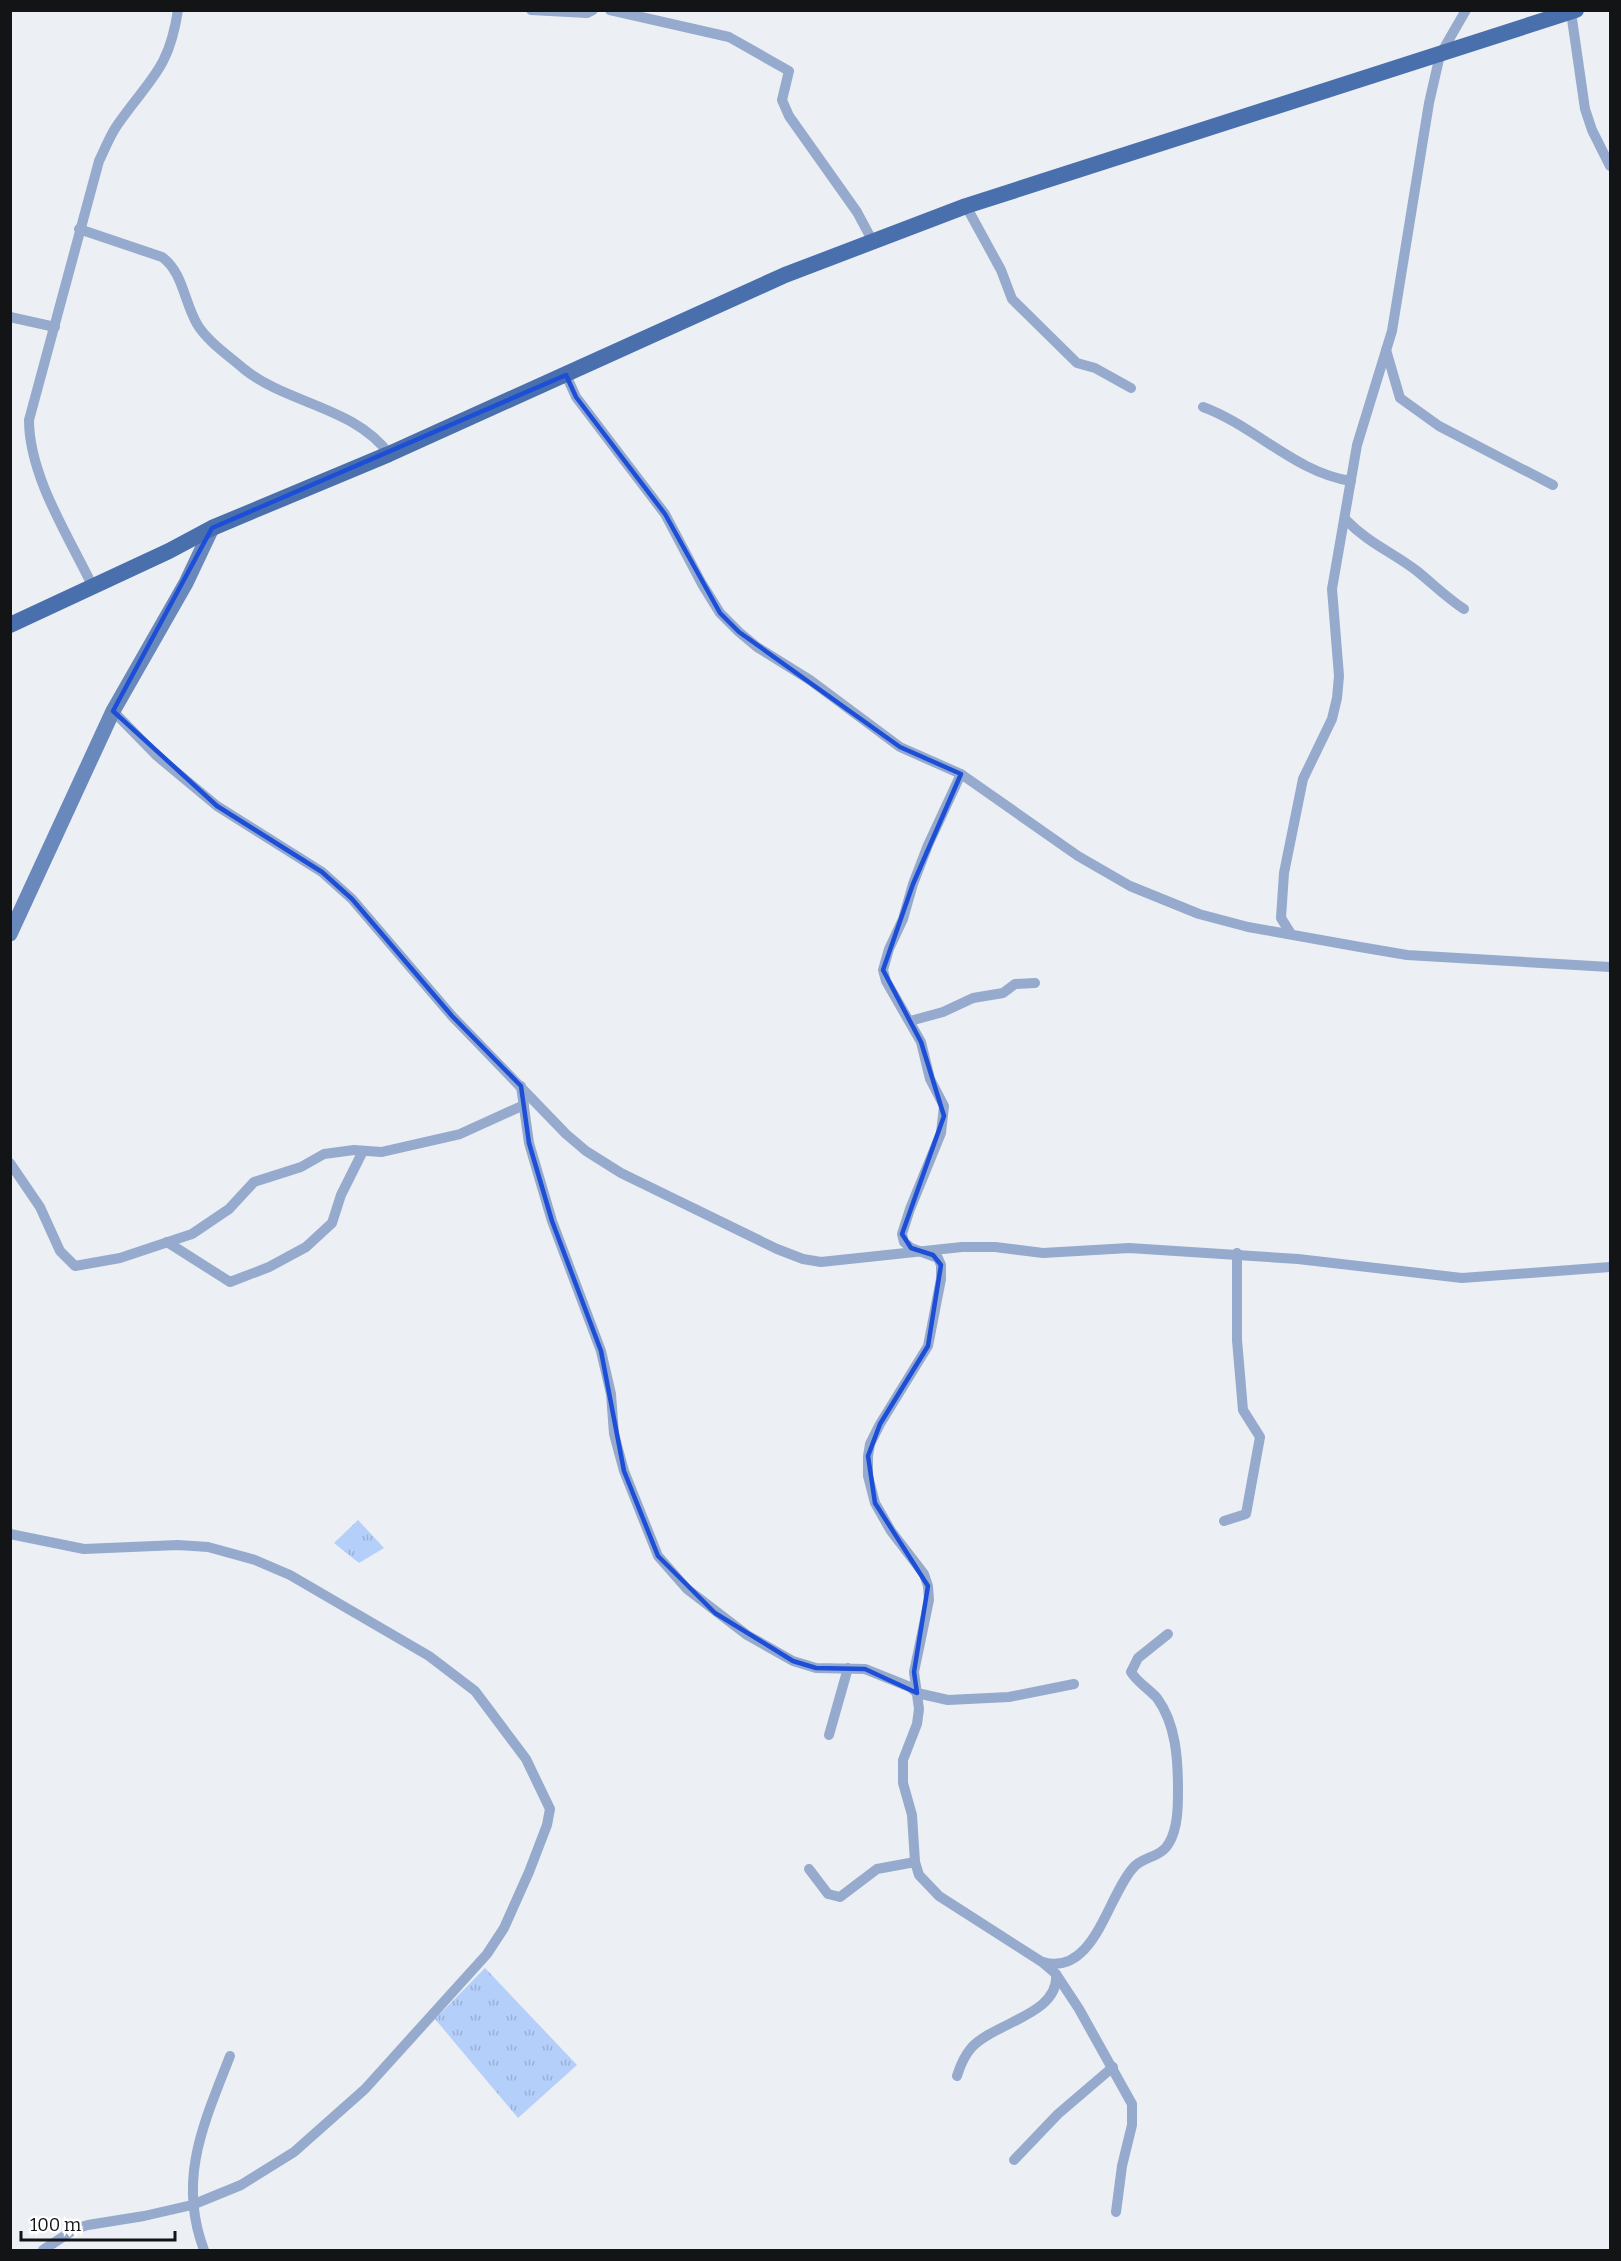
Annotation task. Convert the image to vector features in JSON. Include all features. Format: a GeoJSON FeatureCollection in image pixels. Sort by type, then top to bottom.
{"type":"FeatureCollection","features":[{"type":"Feature","properties":{"kind":"main road"},"geometry":{"type":"LineString","coordinates":[[10,625],[93,588],[212,528],[388,454],[785,275],[872,240],[966,206],[1574,11]]}},
{"type":"Feature","properties":{"kind":"main road"},"geometry":{"type":"LineString","coordinates":[[10,934],[113,711],[186,583],[212,528]]}},
{"type":"Feature","properties":{"kind":"street"},"geometry":{"type":"LineString","coordinates":[[93,588],[40,476],[29,440],[29,420],[99,161],[116,125],[159,73],[173,41],[178,10]]}},
{"type":"Feature","properties":{"kind":"street"},"geometry":{"type":"LineString","coordinates":[[531,10],[578,13],[593,10]]}},
{"type":"Feature","properties":{"kind":"street"},"geometry":{"type":"LineString","coordinates":[[610,10],[729,37],[789,71],[782,100],[789,116],[857,212],[872,240]]}},
{"type":"Feature","properties":{"kind":"street"},"geometry":{"type":"LineString","coordinates":[[1291,934],[1281,918],[1281,905],[1296,812],[1304,779],[1332,719],[1340,676],[1332,589],[1357,445],[1386,350],[1403,273],[1429,103],[1440,55],[1466,10]]}},
{"type":"Feature","properties":{"kind":"street"},"geometry":{"type":"LineString","coordinates":[[1574,11],[1585,109],[1592,130],[1611,166]]}},
{"type":"Feature","properties":{"kind":"street"},"geometry":{"type":"LineString","coordinates":[[966,206],[1001,270],[1012,299],[1077,363],[1095,368],[1131,388]]}},
{"type":"Feature","properties":{"kind":"street"},"geometry":{"type":"LineString","coordinates":[[79,229],[162,257],[171,264],[178,276],[186,303],[199,328],[246,370],[271,385],[354,423],[381,442],[388,454]]}},
{"type":"Feature","properties":{"kind":"street"},"geometry":{"type":"LineString","coordinates":[[10,317],[55,327]]}},
{"type":"Feature","properties":{"kind":"street"},"geometry":{"type":"LineString","coordinates":[[1386,350],[1400,398],[1439,426],[1553,486]]}},
{"type":"Feature","properties":{"kind":"street"},"geometry":{"type":"LineString","coordinates":[[566,375],[576,396],[665,514],[720,613],[739,632],[757,647],[810,680],[900,747],[961,774],[1078,856],[1130,886],[1199,914],[1291,934],[1407,955],[1611,967]]}},
{"type":"Feature","properties":{"kind":"street"},"geometry":{"type":"LineString","coordinates":[[1203,407],[1223,414],[1304,465],[1333,478],[1351,481]]}},
{"type":"Feature","properties":{"kind":"street"},"geometry":{"type":"LineString","coordinates":[[1345,519],[1364,538],[1418,572],[1436,591],[1464,609]]}},
{"type":"Feature","properties":{"kind":"street"},"geometry":{"type":"LineString","coordinates":[[113,711],[157,756],[217,806],[322,872],[352,899],[452,1016],[566,1134],[586,1151],[621,1173],[777,1249],[803,1259],[821,1262],[916,1251],[995,1247],[1043,1253],[1129,1248],[1237,1253],[1462,1278],[1611,1267]]}},
{"type":"Feature","properties":{"kind":"street"},"geometry":{"type":"LineString","coordinates":[[961,774],[928,845],[903,919],[885,960],[886,981],[921,1042],[930,1080],[942,1099],[945,1116],[941,1133],[902,1234],[904,1242],[916,1251],[933,1255],[941,1265],[928,1346],[870,1444],[868,1476],[875,1503],[891,1531],[924,1574],[928,1586],[929,1600],[914,1672],[919,1709],[917,1724],[901,1771],[912,1815],[915,1862],[919,1875],[939,1896],[1042,1962],[1056,1974],[1113,2067],[1132,2104],[1132,2125],[1122,2166],[1116,2212]]}},
{"type":"Feature","properties":{"kind":"street"},"geometry":{"type":"LineString","coordinates":[[910,1021],[943,1012],[973,998],[1004,993],[1016,984],[1035,983]]}},
{"type":"Feature","properties":{"kind":"street"},"geometry":{"type":"LineString","coordinates":[[521,1086],[529,1143],[552,1221],[601,1351],[611,1394],[614,1434],[624,1471],[658,1556],[687,1589],[747,1635],[793,1661],[816,1668],[865,1669],[910,1687],[917,1693],[948,1700],[1009,1697],[1074,1684]]}},
{"type":"Feature","properties":{"kind":"street"},"geometry":{"type":"LineString","coordinates":[[10,1163],[40,1208],[60,1251],[75,1266],[120,1258],[192,1234],[230,1209],[254,1182],[301,1167],[324,1154],[381,1152],[460,1134],[524,1105]]}},
{"type":"Feature","properties":{"kind":"street"},"geometry":{"type":"LineString","coordinates":[[167,1242],[230,1282],[269,1267],[306,1246],[332,1223],[341,1195],[363,1151]]}},
{"type":"Feature","properties":{"kind":"street"},"geometry":{"type":"LineString","coordinates":[[1224,1521],[1246,1514],[1260,1437],[1243,1410],[1237,1340],[1237,1253]]}},
{"type":"Feature","properties":{"kind":"street"},"geometry":{"type":"LineString","coordinates":[[10,1534],[84,1549],[177,1545],[208,1547],[245,1556],[290,1575],[429,1656],[476,1691],[526,1759],[550,1809],[547,1825],[529,1872],[504,1928],[492,1946],[365,2089],[294,2152],[241,2185],[192,2205],[88,2225],[75,2229],[43,2250]]}},
{"type":"Feature","properties":{"kind":"street"},"geometry":{"type":"LineString","coordinates":[[1042,1962],[1053,1965],[1073,1959],[1108,1914],[1134,1866],[1161,1853],[1173,1837],[1178,1792],[1176,1749],[1171,1725],[1157,1699],[1131,1672],[1138,1658],[1168,1634]]}},
{"type":"Feature","properties":{"kind":"street"},"geometry":{"type":"LineString","coordinates":[[829,1735],[848,1668]]}},
{"type":"Feature","properties":{"kind":"street"},"geometry":{"type":"LineString","coordinates":[[809,1869],[828,1894],[840,1897],[877,1869],[915,1862]]}},
{"type":"Feature","properties":{"kind":"street"},"geometry":{"type":"LineString","coordinates":[[957,2076],[962,2062],[973,2047],[994,2031],[1048,2001],[1055,1991],[1056,1974]]}},
{"type":"Feature","properties":{"kind":"street"},"geometry":{"type":"LineString","coordinates":[[204,2250],[196,2229],[191,2190],[201,2129],[230,2056]]}},
{"type":"Feature","properties":{"kind":"street"},"geometry":{"type":"LineString","coordinates":[[1014,2160],[1059,2114],[1113,2067]]}},
{"type":"Feature","properties":{"kind":"highlighted area"},"geometry":{"type":"Polygon","coordinates":[[[566,375],[576,397],[665,514],[720,613],[739,632],[900,747],[961,774],[913,884],[883,970],[921,1042],[944,1116],[902,1234],[911,1248],[933,1255],[941,1265],[928,1346],[880,1424],[868,1456],[875,1503],[928,1586],[914,1672],[917,1693],[865,1669],[816,1668],[793,1661],[715,1613],[658,1556],[624,1471],[601,1351],[552,1221],[529,1143],[521,1086],[452,1016],[352,899],[322,872],[217,806],[113,711],[212,528],[566,375]]]}},
{"type":"Feature","properties":{"kind":"green space"},"geometry":{"type":"Polygon","coordinates":[[[358,1520],[384,1548],[359,1563],[334,1543],[358,1520]]]}},
{"type":"Feature","properties":{"kind":"green space"},"geometry":{"type":"Polygon","coordinates":[[[485,1968],[577,2065],[518,2118],[435,2019],[485,1968]]]}}]}
